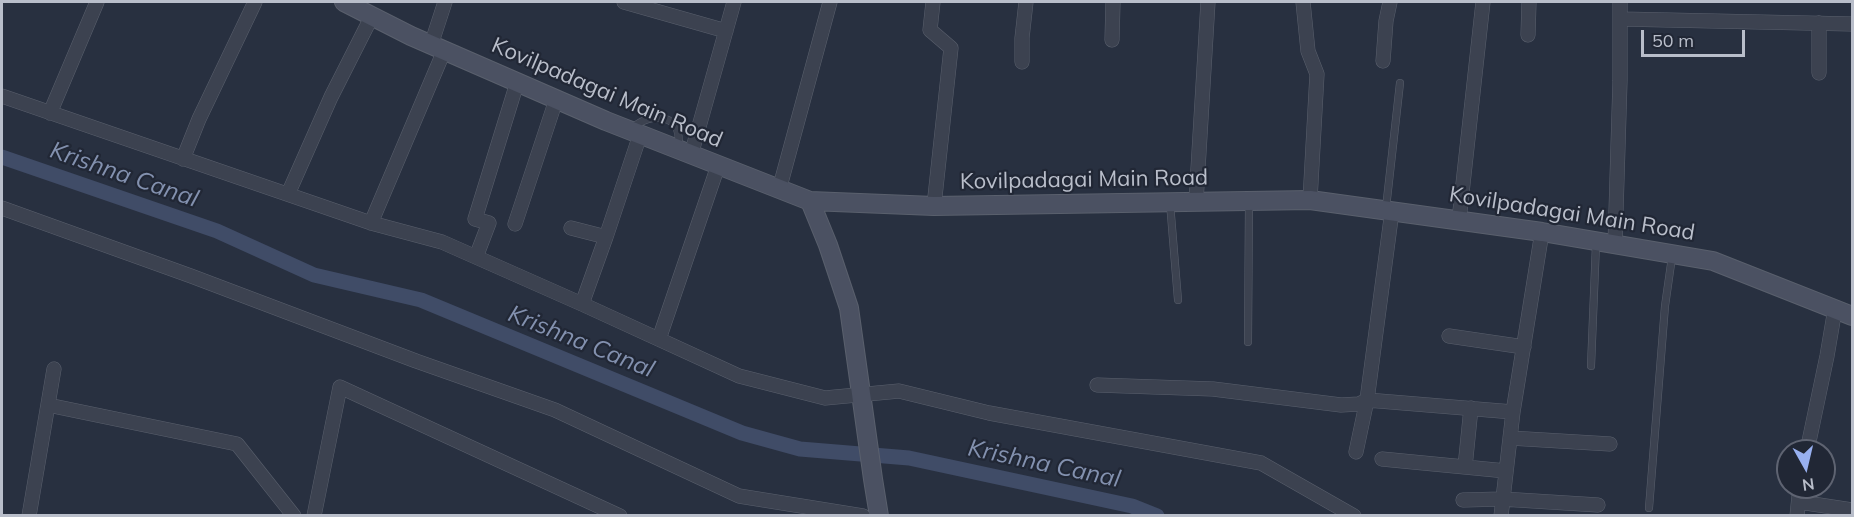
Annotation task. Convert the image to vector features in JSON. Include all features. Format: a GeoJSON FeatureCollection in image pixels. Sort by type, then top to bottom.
{"type":"FeatureCollection","features":[{"type":"Feature","properties":{"kind":"street"},"geometry":{"type":"LineString","coordinates":[[50,113],[97,2]]}},
{"type":"Feature","properties":{"kind":"street"},"geometry":{"type":"LineString","coordinates":[[183,159],[199,119],[255,2]]}},
{"type":"Feature","properties":{"kind":"street","name":"Kovilpadagai Main Road"},"geometry":{"type":"LineString","coordinates":[[344,2],[438,48],[556,100],[810,201],[934,206],[1310,200],[1542,232],[1713,261],[1852,316]]}},
{"type":"Feature","properties":{"kind":"street"},"geometry":{"type":"LineString","coordinates":[[371,223],[438,48],[445,2]]}},
{"type":"Feature","properties":{"kind":"street"},"geometry":{"type":"LineString","coordinates":[[624,2],[726,31]]}},
{"type":"Feature","properties":{"kind":"street"},"geometry":{"type":"LineString","coordinates":[[684,152],[734,2]]}},
{"type":"Feature","properties":{"kind":"street"},"geometry":{"type":"LineString","coordinates":[[779,190],[830,2]]}},
{"type":"Feature","properties":{"kind":"street"},"geometry":{"type":"LineString","coordinates":[[933,2],[930,30],[951,48],[934,206]]}},
{"type":"Feature","properties":{"kind":"street"},"geometry":{"type":"LineString","coordinates":[[1022,62],[1026,2]]}},
{"type":"Feature","properties":{"kind":"street"},"geometry":{"type":"LineString","coordinates":[[1112,40],[1113,2]]}},
{"type":"Feature","properties":{"kind":"street"},"geometry":{"type":"LineString","coordinates":[[1196,202],[1208,2]]}},
{"type":"Feature","properties":{"kind":"street"},"geometry":{"type":"LineString","coordinates":[[1303,2],[1308,51],[1317,74],[1310,200]]}},
{"type":"Feature","properties":{"kind":"street"},"geometry":{"type":"LineString","coordinates":[[1383,62],[1390,2]]}},
{"type":"Feature","properties":{"kind":"street"},"geometry":{"type":"LineString","coordinates":[[1459,220],[1483,2]]}},
{"type":"Feature","properties":{"kind":"street"},"geometry":{"type":"LineString","coordinates":[[1528,35],[1529,2]]}},
{"type":"Feature","properties":{"kind":"street"},"geometry":{"type":"LineString","coordinates":[[1615,244],[1620,2]]}},
{"type":"Feature","properties":{"kind":"street"},"geometry":{"type":"LineString","coordinates":[[288,194],[331,96],[372,16]]}},
{"type":"Feature","properties":{"kind":"street"},"geometry":{"type":"LineString","coordinates":[[1621,19],[1852,24]]}},
{"type":"Feature","properties":{"kind":"street"},"geometry":{"type":"LineString","coordinates":[[1819,23],[1819,73]]}},
{"type":"Feature","properties":{"kind":"street"},"geometry":{"type":"LineString","coordinates":[[476,257],[489,223],[475,219],[518,83]]}},
{"type":"Feature","properties":{"kind":"street"},"geometry":{"type":"LineString","coordinates":[[2,96],[371,223],[442,242],[739,376],[825,398],[899,392],[989,413],[1261,463],[1354,516]]}},
{"type":"Feature","properties":{"kind":"street"},"geometry":{"type":"LineString","coordinates":[[516,224],[556,100]]}},
{"type":"Feature","properties":{"kind":"street"},"geometry":{"type":"LineString","coordinates":[[582,304],[606,237],[635,133]]}},
{"type":"Feature","properties":{"kind":"street"},"geometry":{"type":"LineString","coordinates":[[659,339],[718,166]]}},
{"type":"Feature","properties":{"kind":"street"},"geometry":{"type":"LineString","coordinates":[[810,201],[828,245],[849,308],[879,516]]}},
{"type":"Feature","properties":{"kind":"street"},"geometry":{"type":"LineString","coordinates":[[2,208],[555,410],[739,496],[863,516]]}},
{"type":"Feature","properties":{"kind":"street"},"geometry":{"type":"LineString","coordinates":[[1356,452],[1367,400],[1389,211]]}},
{"type":"Feature","properties":{"kind":"street"},"geometry":{"type":"LineString","coordinates":[[571,228],[606,237]]}},
{"type":"Feature","properties":{"kind":"street"},"geometry":{"type":"LineString","coordinates":[[1501,516],[1513,412],[1542,232]]}},
{"type":"Feature","properties":{"kind":"street"},"geometry":{"type":"LineString","coordinates":[[1810,439],[1835,309]]}},
{"type":"Feature","properties":{"kind":"street"},"geometry":{"type":"LineString","coordinates":[[1449,336],[1524,347]]}},
{"type":"Feature","properties":{"kind":"street"},"geometry":{"type":"LineString","coordinates":[[29,516],[54,369]]}},
{"type":"Feature","properties":{"kind":"street"},"geometry":{"type":"LineString","coordinates":[[1097,385],[1213,389],[1341,405],[1359,404],[1367,400],[1513,412]]}},
{"type":"Feature","properties":{"kind":"street"},"geometry":{"type":"LineString","coordinates":[[314,516],[340,387],[620,516]]}},
{"type":"Feature","properties":{"kind":"street"},"geometry":{"type":"LineString","coordinates":[[48,405],[237,444],[294,516]]}},
{"type":"Feature","properties":{"kind":"street"},"geometry":{"type":"LineString","coordinates":[[1465,467],[1471,408]]}},
{"type":"Feature","properties":{"kind":"street"},"geometry":{"type":"LineString","coordinates":[[1510,438],[1610,444]]}},
{"type":"Feature","properties":{"kind":"street"},"geometry":{"type":"LineString","coordinates":[[1382,459],[1506,471]]}},
{"type":"Feature","properties":{"kind":"street"},"geometry":{"type":"LineString","coordinates":[[1464,500],[1502,499],[1549,508],[1598,504]]}},
{"type":"Feature","properties":{"kind":"street"},"geometry":{"type":"LineString","coordinates":[[1797,516],[1799,499]]}},
{"type":"Feature","properties":{"kind":"street"},"geometry":{"type":"LineString","coordinates":[[1804,499],[1806,503],[1852,510]]}},
{"type":"Feature","properties":{"kind":"lane"},"geometry":{"type":"LineString","coordinates":[[1389,211],[1400,83]]}},
{"type":"Feature","properties":{"kind":"lane"},"geometry":{"type":"LineString","coordinates":[[1248,342],[1249,201]]}},
{"type":"Feature","properties":{"kind":"lane"},"geometry":{"type":"LineString","coordinates":[[1170,203],[1179,300]]}},
{"type":"Feature","properties":{"kind":"lane"},"geometry":{"type":"LineString","coordinates":[[1591,366],[1596,241]]}},
{"type":"Feature","properties":{"kind":"lane"},"geometry":{"type":"LineString","coordinates":[[1648,508],[1665,306],[1672,254]]}},
{"type":"Feature","properties":{"kind":"waterway","name":"Krishna Canal"},"geometry":{"type":"LineString","coordinates":[[2,157],[217,231],[314,275],[421,300],[742,433],[800,449],[909,458],[1132,506],[1157,516]]}}]}
